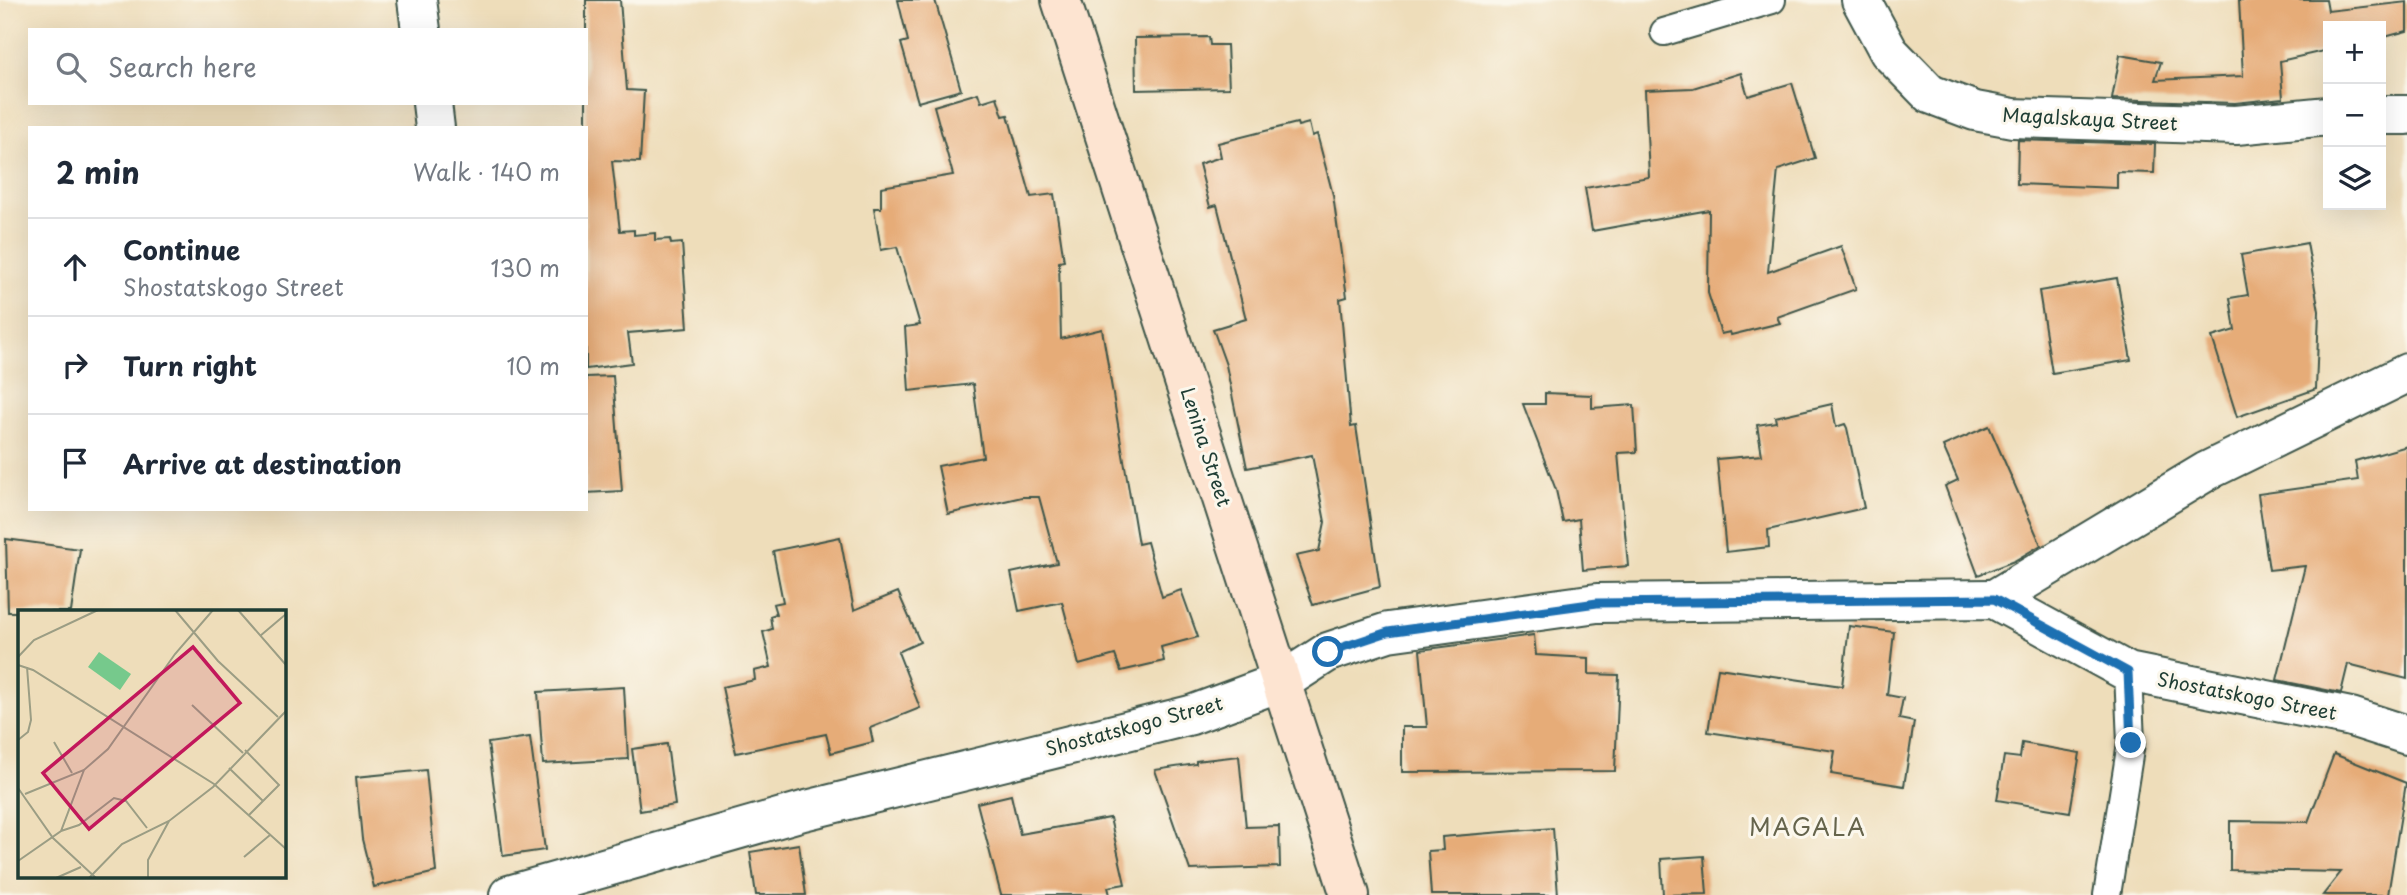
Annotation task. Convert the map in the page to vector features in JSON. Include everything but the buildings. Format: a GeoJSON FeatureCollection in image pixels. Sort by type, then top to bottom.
{"type":"FeatureCollection","features":[{"type":"Feature","properties":{"kind":"street"},"geometry":{"type":"LineString","coordinates":[[417,0],[421,28]]}},
{"type":"Feature","properties":{"kind":"street","name":"Lenina Street"},"geometry":{"type":"LineString","coordinates":[[1060,0],[1283,681],[1350,895]]}},
{"type":"Feature","properties":{"kind":"street","name":"Magalskaya Street"},"geometry":{"type":"LineString","coordinates":[[1861,0],[1889,52],[1930,94],[1975,111],[2013,118],[2236,125],[2323,116]]}},
{"type":"Feature","properties":{"kind":"street"},"geometry":{"type":"LineString","coordinates":[[432,105],[435,126]]}},
{"type":"Feature","properties":{"kind":"street"},"geometry":{"type":"LineString","coordinates":[[2386,116],[2407,115]]}},
{"type":"Feature","properties":{"kind":"street"},"geometry":{"type":"LineString","coordinates":[[1994,599],[2207,471],[2407,373]]}},
{"type":"Feature","properties":{"kind":"street","name":"Shostatskogo Street"},"geometry":{"type":"LineString","coordinates":[[509,895],[803,811],[1191,715],[1283,681],[1328,652],[1388,632],[1597,603],[1994,599],[2128,672],[2351,717],[2407,735]]}},
{"type":"Feature","properties":{"kind":"lane"},"geometry":{"type":"LineString","coordinates":[[1664,32],[1772,0]]}},
{"type":"Feature","properties":{"kind":"lane"},"geometry":{"type":"LineString","coordinates":[[2107,895],[2131,743],[2128,672]]}},
{"type":"Feature","properties":{"kind":"district","name":"MAGALA"},"geometry":{"type":"Point","coordinates":[1808,828]}},
{"type":"Feature","properties":{"kind":"route"},"geometry":{"type":"LineString","coordinates":[[1328,652],[1388,632],[1597,603],[1994,599],[2128,672],[2131,743]]}}]}
